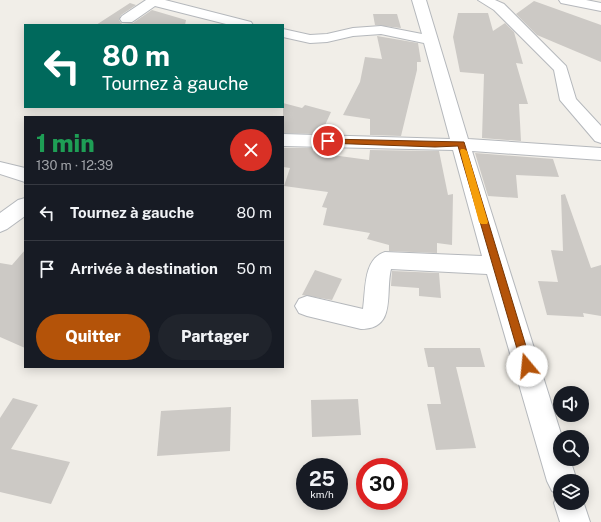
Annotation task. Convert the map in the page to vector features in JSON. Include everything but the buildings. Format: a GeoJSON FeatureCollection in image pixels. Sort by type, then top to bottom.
{"type":"FeatureCollection","features":[{"type":"Feature","properties":{"kind":"street"},"geometry":{"type":"LineString","coordinates":[[419,0],[462,144],[496,266],[560,474]]}},
{"type":"Feature","properties":{"kind":"street"},"geometry":{"type":"LineString","coordinates":[[485,0],[499,7],[561,69],[568,100],[601,137]]}},
{"type":"Feature","properties":{"kind":"street"},"geometry":{"type":"LineString","coordinates":[[566,0],[601,7]]}},
{"type":"Feature","properties":{"kind":"street"},"geometry":{"type":"LineString","coordinates":[[127,19],[154,1],[242,24]]}},
{"type":"Feature","properties":{"kind":"street"},"geometry":{"type":"LineString","coordinates":[[284,33],[310,39],[327,38],[353,32],[381,30],[431,40]]}},
{"type":"Feature","properties":{"kind":"street"},"geometry":{"type":"LineString","coordinates":[[284,140],[435,145],[462,144],[601,154]]}},
{"type":"Feature","properties":{"kind":"street"},"geometry":{"type":"LineString","coordinates":[[0,168],[24,175]]}},
{"type":"Feature","properties":{"kind":"street"},"geometry":{"type":"LineString","coordinates":[[0,224],[24,206]]}},
{"type":"Feature","properties":{"kind":"street"},"geometry":{"type":"LineString","coordinates":[[307,306],[361,320],[370,319],[374,315],[380,267],[385,261],[393,260],[496,266]]}},
{"type":"Feature","properties":{"kind":"street"},"geometry":{"type":"LineString","coordinates":[[571,510],[575,522]]}},
{"type":"Feature","properties":{"kind":"slow traffic"},"geometry":{"type":"LineString","coordinates":[[464,151],[484,222]]}},
{"type":"Feature","properties":{"kind":"route"},"geometry":{"type":"LineString","coordinates":[[328,141],[435,145],[462,144],[496,266],[527,366]]}}]}
